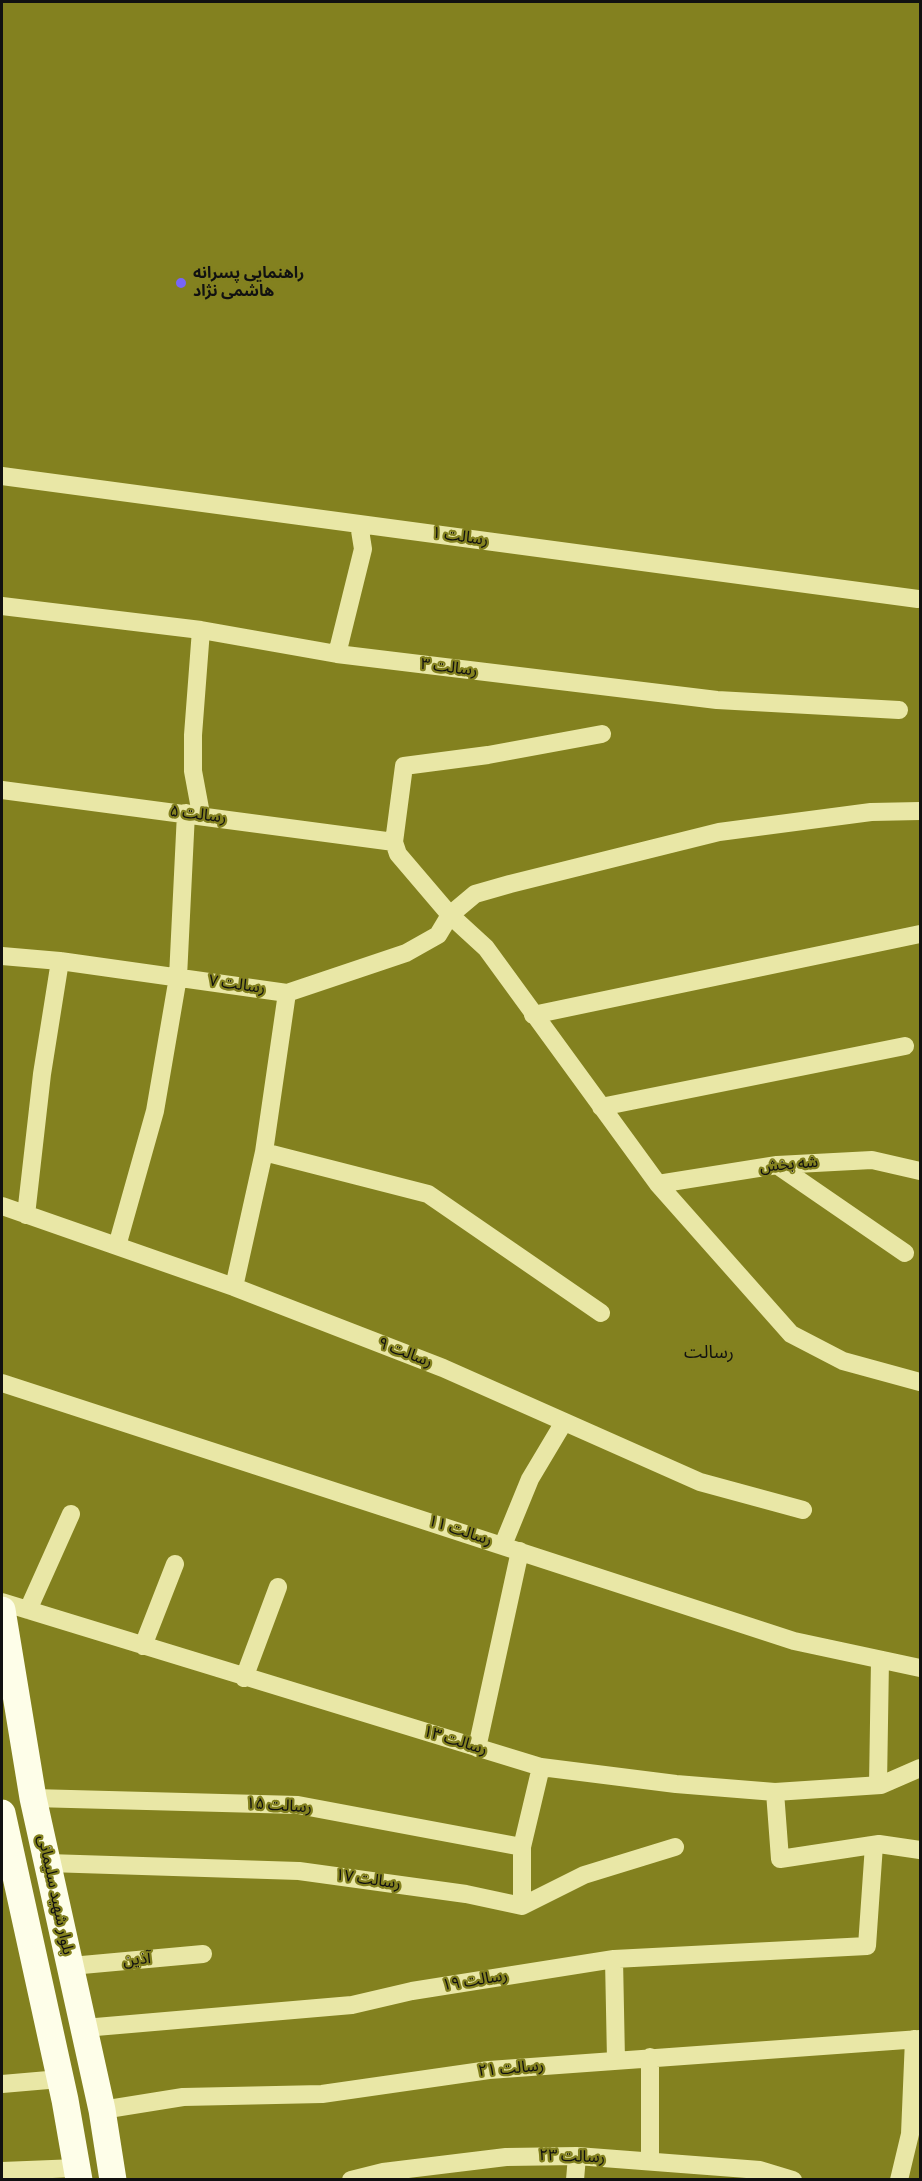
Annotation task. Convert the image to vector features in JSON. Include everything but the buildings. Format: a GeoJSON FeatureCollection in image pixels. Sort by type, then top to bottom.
{"type":"FeatureCollection","features":[{"type":"Feature","properties":{"kind":"main road","name":"بلوار شهید سلیمانی"},"geometry":{"type":"LineString","coordinates":[[2,1610],[33,1798],[102,2110],[113,2180]]}},
{"type":"Feature","properties":{"kind":"main road","name":"بلوار شهید سلیمانی"},"geometry":{"type":"LineString","coordinates":[[2,1813],[60,2079],[78,2174]]}},
{"type":"Feature","properties":{"kind":"street","name":"رسالت ۱"},"geometry":{"type":"LineString","coordinates":[[2,476],[918,599]]}},
{"type":"Feature","properties":{"kind":"street"},"geometry":{"type":"LineString","coordinates":[[338,654],[363,549],[359,524]]}},
{"type":"Feature","properties":{"kind":"street","name":"رسالت ۳"},"geometry":{"type":"LineString","coordinates":[[2,606],[201,630],[338,654],[717,700],[899,710]]}},
{"type":"Feature","properties":{"kind":"street"},"geometry":{"type":"LineString","coordinates":[[117,1246],[155,1111],[178,977],[193,814],[193,735],[201,630]]}},
{"type":"Feature","properties":{"kind":"street"},"geometry":{"type":"LineString","coordinates":[[602,734],[488,755],[404,766],[394,842],[398,854],[450,915],[486,948],[658,1184],[791,1335],[843,1361],[921,1382]]}},
{"type":"Feature","properties":{"kind":"street","name":"رسالت ۵"},"geometry":{"type":"LineString","coordinates":[[2,790],[394,842]]}},
{"type":"Feature","properties":{"kind":"street","name":"رسالت ۷"},"geometry":{"type":"LineString","coordinates":[[2,956],[60,961],[287,993],[406,953],[438,935],[450,915],[475,894],[720,832],[871,812],[921,811]]}},
{"type":"Feature","properties":{"kind":"street"},"geometry":{"type":"LineString","coordinates":[[533,1015],[921,934]]}},
{"type":"Feature","properties":{"kind":"street"},"geometry":{"type":"LineString","coordinates":[[26,1215],[42,1074],[60,961]]}},
{"type":"Feature","properties":{"kind":"street"},"geometry":{"type":"LineString","coordinates":[[234,1287],[264,1152],[287,993]]}},
{"type":"Feature","properties":{"kind":"street"},"geometry":{"type":"LineString","coordinates":[[601,1107],[905,1046]]}},
{"type":"Feature","properties":{"kind":"street"},"geometry":{"type":"LineString","coordinates":[[264,1152],[428,1194],[601,1313]]}},
{"type":"Feature","properties":{"kind":"street","name":"شه بخش"},"geometry":{"type":"LineString","coordinates":[[658,1184],[777,1165],[872,1160],[921,1171]]}},
{"type":"Feature","properties":{"kind":"street"},"geometry":{"type":"LineString","coordinates":[[777,1165],[905,1253]]}},
{"type":"Feature","properties":{"kind":"street","name":"رسالت ۹"},"geometry":{"type":"LineString","coordinates":[[2,1206],[234,1287],[443,1368],[700,1482],[803,1510]]}},
{"type":"Feature","properties":{"kind":"street","name":"رسالت ۱۱"},"geometry":{"type":"LineString","coordinates":[[2,1383],[794,1641],[921,1668]]}},
{"type":"Feature","properties":{"kind":"street"},"geometry":{"type":"LineString","coordinates":[[477,1748],[512,1548],[530,1479],[564,1422]]}},
{"type":"Feature","properties":{"kind":"street"},"geometry":{"type":"LineString","coordinates":[[28,1610],[71,1514]]}},
{"type":"Feature","properties":{"kind":"street"},"geometry":{"type":"LineString","coordinates":[[143,1646],[175,1564]]}},
{"type":"Feature","properties":{"kind":"street"},"geometry":{"type":"LineString","coordinates":[[244,1678],[278,1587]]}},
{"type":"Feature","properties":{"kind":"street","name":"رسالت ۱۳"},"geometry":{"type":"LineString","coordinates":[[2,1602],[244,1678],[541,1767],[676,1785],[775,1792],[878,1785],[921,1768]]}},
{"type":"Feature","properties":{"kind":"street"},"geometry":{"type":"LineString","coordinates":[[878,1785],[880,1659]]}},
{"type":"Feature","properties":{"kind":"street"},"geometry":{"type":"LineString","coordinates":[[541,1767],[522,1847],[522,1906],[584,1875],[675,1847]]}},
{"type":"Feature","properties":{"kind":"street"},"geometry":{"type":"LineString","coordinates":[[775,1792],[780,1858],[874,1845],[921,1850]]}},
{"type":"Feature","properties":{"kind":"street","name":"رسالت ۱۵"},"geometry":{"type":"LineString","coordinates":[[33,1798],[298,1805],[522,1847]]}},
{"type":"Feature","properties":{"kind":"street","name":"رسالت ۱۹"},"geometry":{"type":"LineString","coordinates":[[84,2028],[352,2004],[412,1991],[614,1959],[867,1946],[874,1845]]}},
{"type":"Feature","properties":{"kind":"street","name":"رسالت ۱۷"},"geometry":{"type":"LineString","coordinates":[[48,1863],[299,1871],[466,1894],[522,1906]]}},
{"type":"Feature","properties":{"kind":"street","name":"آذین"},"geometry":{"type":"LineString","coordinates":[[70,1966],[203,1954]]}},
{"type":"Feature","properties":{"kind":"street"},"geometry":{"type":"LineString","coordinates":[[614,1959],[616,2060]]}},
{"type":"Feature","properties":{"kind":"street"},"geometry":{"type":"LineString","coordinates":[[899,2180],[910,2134],[917,2039]]}},
{"type":"Feature","properties":{"kind":"street","name":"رسالت ۲۱"},"geometry":{"type":"LineString","coordinates":[[102,2110],[183,2097],[322,2094],[489,2070],[917,2039]]}},
{"type":"Feature","properties":{"kind":"street"},"geometry":{"type":"LineString","coordinates":[[650,2057],[650,2162]]}},
{"type":"Feature","properties":{"kind":"street"},"geometry":{"type":"LineString","coordinates":[[2,2084],[60,2079]]}},
{"type":"Feature","properties":{"kind":"street"},"geometry":{"type":"LineString","coordinates":[[575,2180],[577,2156]]}},
{"type":"Feature","properties":{"kind":"street","name":"رسالت ۲۳"},"geometry":{"type":"LineString","coordinates":[[351,2180],[383,2172],[507,2157],[577,2156],[760,2170],[793,2180]]}},
{"type":"Feature","properties":{"kind":"street"},"geometry":{"type":"LineString","coordinates":[[2,2171],[78,2174]]}},
{"type":"Feature","properties":{"kind":"place","name":"راهنمایی پسرانه هاشمی نژاد"},"geometry":{"type":"Point","coordinates":[181,283]}},
{"type":"Feature","properties":{"kind":"district","name":"رسالت"},"geometry":{"type":"Point","coordinates":[709,1353]}}]}
